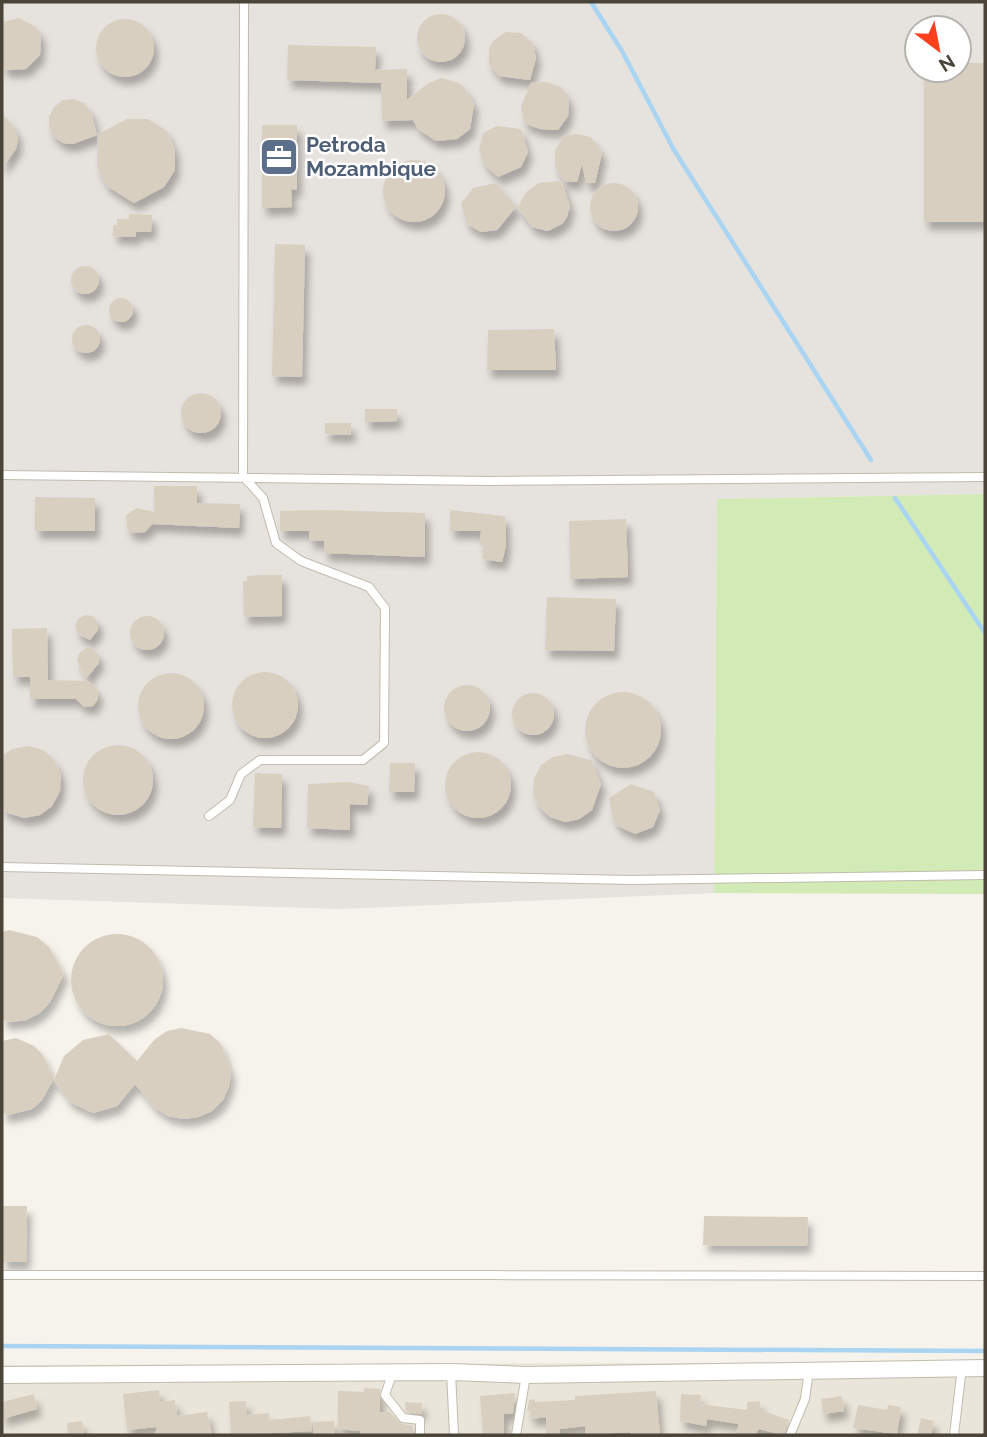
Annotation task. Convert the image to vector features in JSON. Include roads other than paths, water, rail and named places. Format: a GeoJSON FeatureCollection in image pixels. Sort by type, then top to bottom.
{"type":"FeatureCollection","features":[{"type":"Feature","properties":{"kind":"street"},"geometry":{"type":"LineString","coordinates":[[2,1375],[451,1372],[526,1375],[985,1368]]}},
{"type":"Feature","properties":{"kind":"lane"},"geometry":{"type":"LineString","coordinates":[[209,816],[230,800],[241,775],[260,760],[363,760],[384,743],[385,608],[369,587],[301,561],[276,543],[263,498],[243,476],[244,2]]}},
{"type":"Feature","properties":{"kind":"lane"},"geometry":{"type":"LineString","coordinates":[[2,475],[490,481],[985,477]]}},
{"type":"Feature","properties":{"kind":"lane"},"geometry":{"type":"LineString","coordinates":[[2,867],[631,880],[985,875]]}},
{"type":"Feature","properties":{"kind":"lane"},"geometry":{"type":"LineString","coordinates":[[2,1275],[249,1277],[602,1273],[985,1276]]}},
{"type":"Feature","properties":{"kind":"lane"},"geometry":{"type":"LineString","coordinates":[[954,1435],[962,1367]]}},
{"type":"Feature","properties":{"kind":"lane"},"geometry":{"type":"LineString","coordinates":[[790,1435],[805,1399],[809,1370]]}},
{"type":"Feature","properties":{"kind":"lane"},"geometry":{"type":"LineString","coordinates":[[451,1372],[454,1435]]}},
{"type":"Feature","properties":{"kind":"lane"},"geometry":{"type":"LineString","coordinates":[[392,1374],[385,1395],[403,1418],[420,1420],[420,1435]]}},
{"type":"Feature","properties":{"kind":"lane"},"geometry":{"type":"LineString","coordinates":[[516,1435],[526,1375]]}},
{"type":"Feature","properties":{"kind":"waterway"},"geometry":{"type":"LineString","coordinates":[[591,2],[622,51],[674,150],[871,460]]}},
{"type":"Feature","properties":{"kind":"waterway"},"geometry":{"type":"LineString","coordinates":[[895,498],[985,633]]}},
{"type":"Feature","properties":{"kind":"waterway"},"geometry":{"type":"LineString","coordinates":[[2,1346],[985,1351]]}},
{"type":"Feature","properties":{"kind":"place","name":"Petroda Mozambique"},"geometry":{"type":"Point","coordinates":[279,157]}}]}
